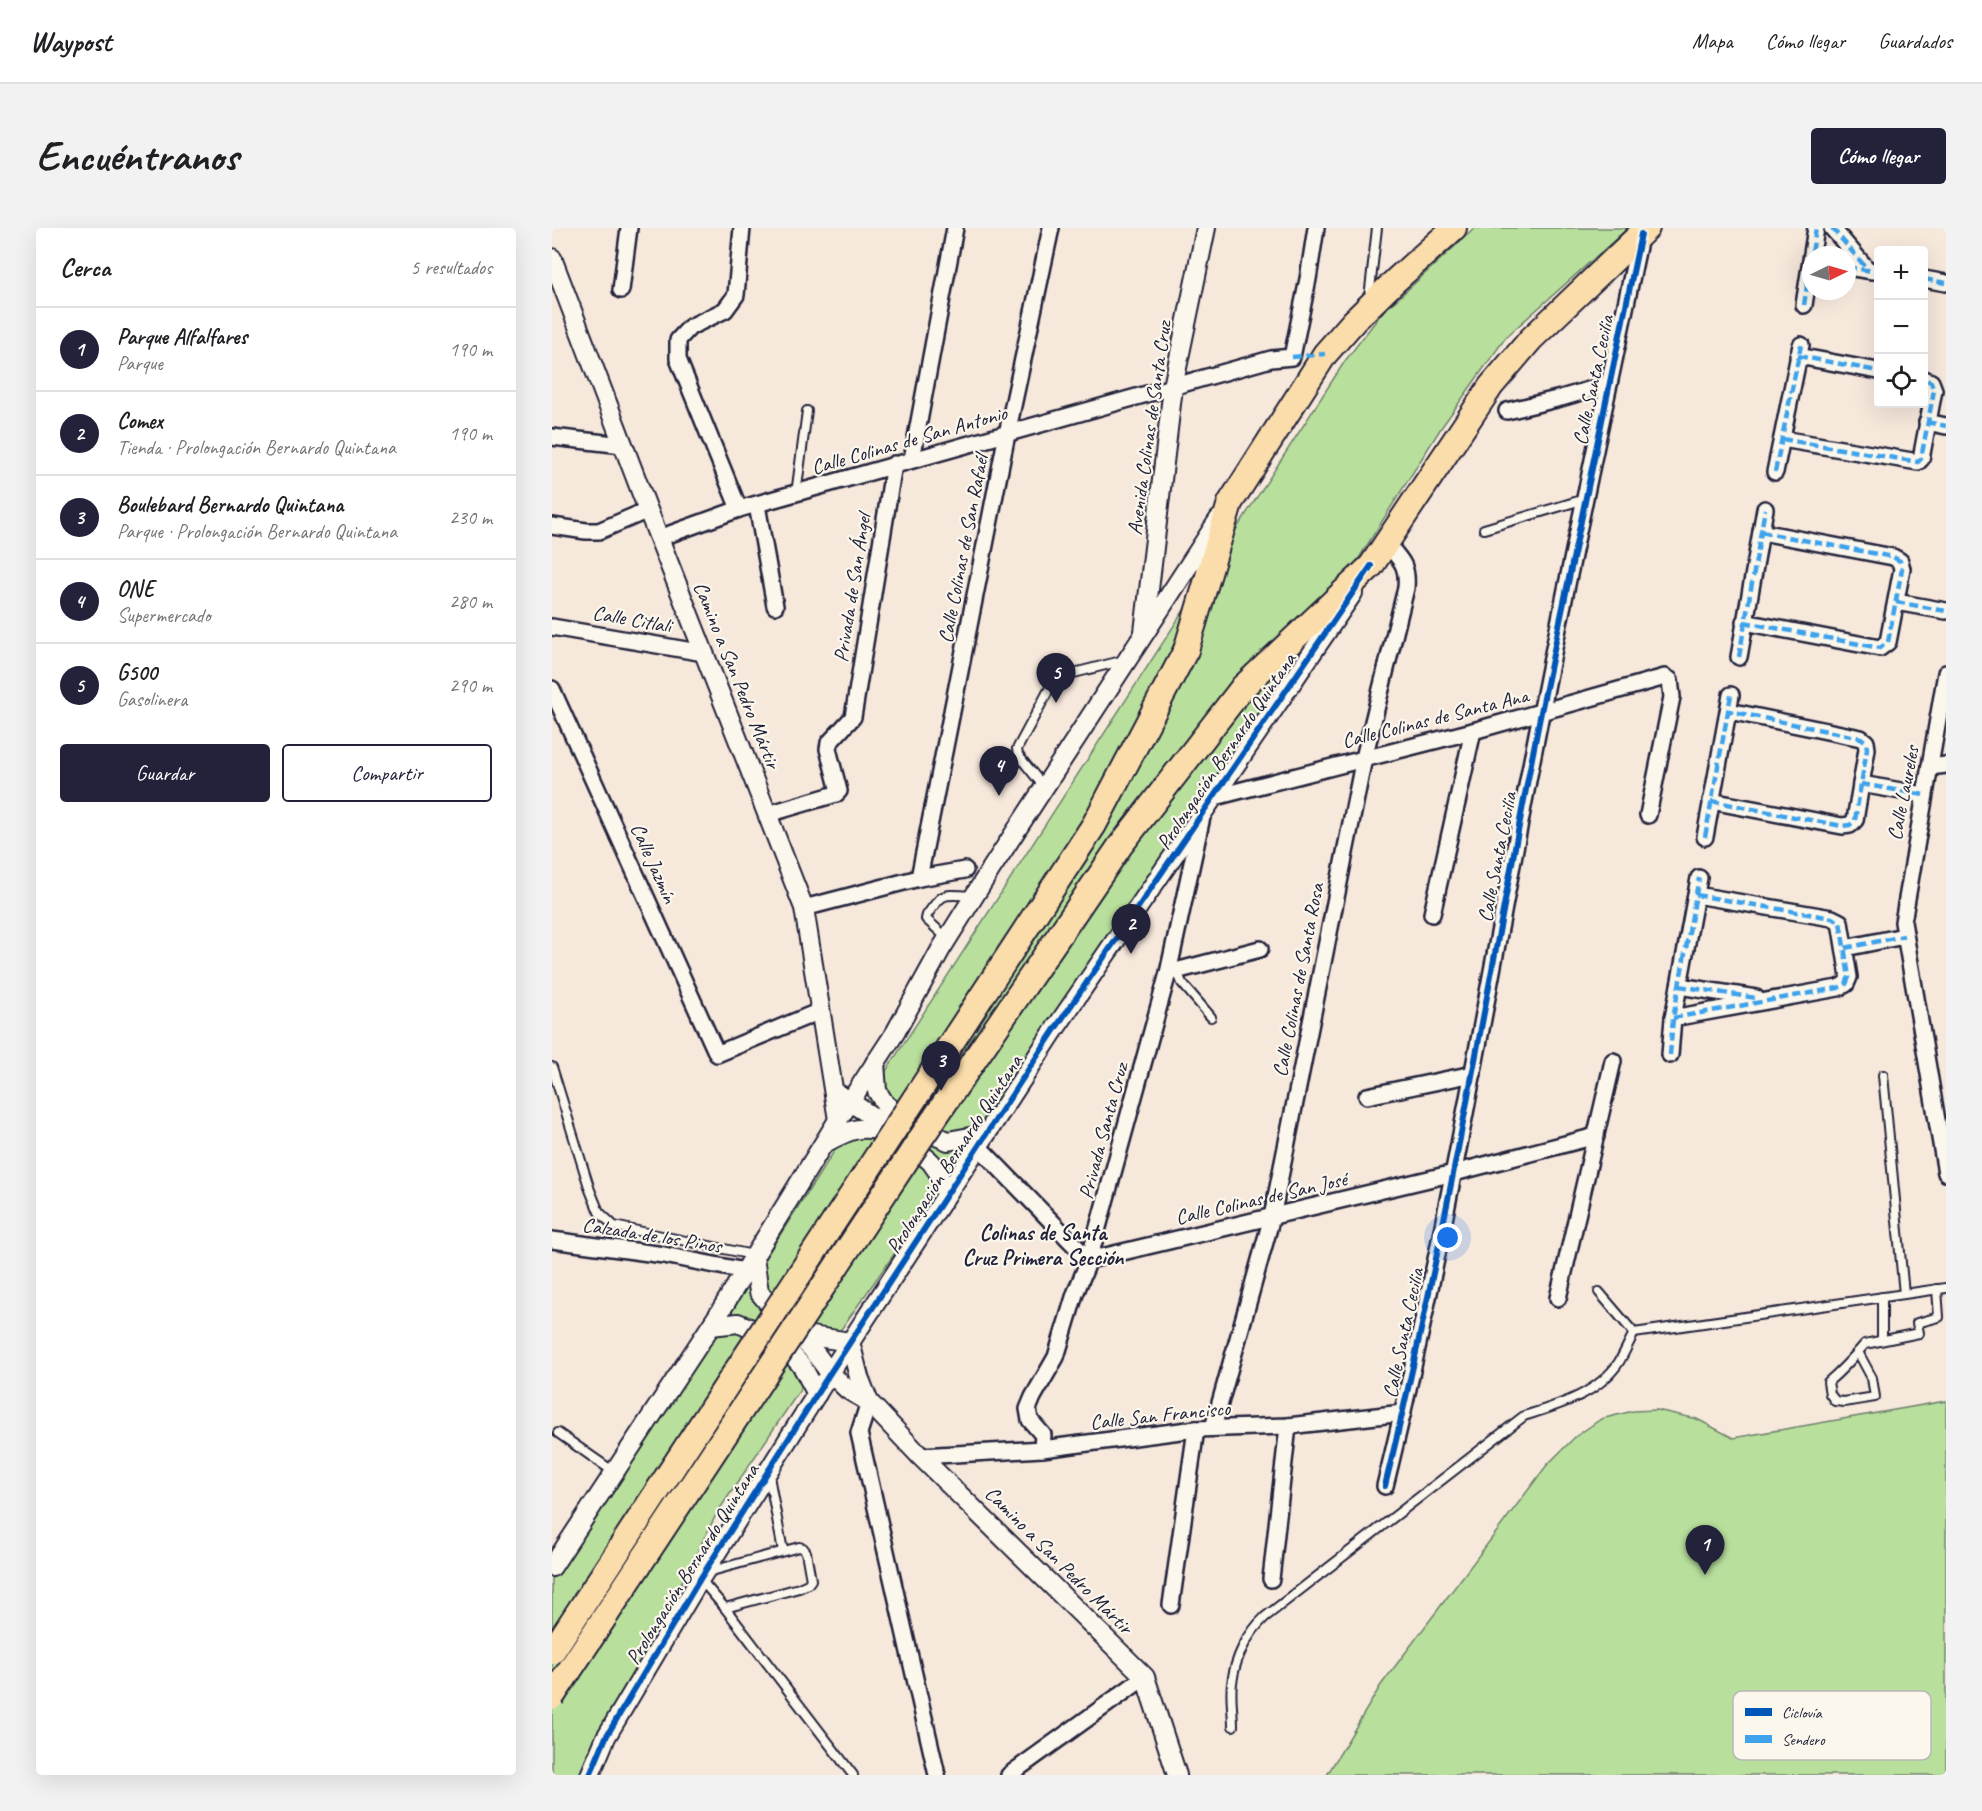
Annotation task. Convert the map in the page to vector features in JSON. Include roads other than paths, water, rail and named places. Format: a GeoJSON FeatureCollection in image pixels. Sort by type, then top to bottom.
{"type":"FeatureCollection","features":[{"type":"Feature","properties":{"kind":"main road"},"geometry":{"type":"LineString","coordinates":[[552,1652],[1094,825],[1186,650],[1230,503],[1325,354],[1395,280],[1454,228]]}},
{"type":"Feature","properties":{"kind":"main road","name":"Prolongación Bernardo Quintana"},"geometry":{"type":"LineString","coordinates":[[1371,566],[1491,386],[1531,339],[1644,231]]}},
{"type":"Feature","properties":{"kind":"main road"},"geometry":{"type":"LineString","coordinates":[[552,1697],[921,1138],[1120,846],[1243,687],[1371,566]]}},
{"type":"Feature","properties":{"kind":"street"},"geometry":{"type":"LineString","coordinates":[[621,290],[628,228]]}},
{"type":"Feature","properties":{"kind":"street"},"geometry":{"type":"LineString","coordinates":[[739,509],[678,359],[678,340],[690,327],[725,310],[736,295],[741,228]]}},
{"type":"Feature","properties":{"kind":"street"},"geometry":{"type":"LineString","coordinates":[[912,459],[955,228]]}},
{"type":"Feature","properties":{"kind":"street","name":"Calle Colinas de San Rafaél"},"geometry":{"type":"LineString","coordinates":[[920,878],[1050,228]]}},
{"type":"Feature","properties":{"kind":"street","name":"Avenida Colinas de Santa Cruz"},"geometry":{"type":"LineString","coordinates":[[1143,637],[1173,387],[1206,228]]}},
{"type":"Feature","properties":{"kind":"street","name":"Calle Colinas de San Antonio"},"geometry":{"type":"LineString","coordinates":[[658,538],[739,509],[894,464],[1271,359],[1292,357],[1316,228]]}},
{"type":"Feature","properties":{"kind":"street"},"geometry":{"type":"LineString","coordinates":[[1813,246],[1816,228]]}},
{"type":"Feature","properties":{"kind":"street"},"geometry":{"type":"LineString","coordinates":[[1832,228],[1873,271]]}},
{"type":"Feature","properties":{"kind":"street","name":"Calle Santa Cecilia"},"geometry":{"type":"LineString","coordinates":[[1385,1486],[1403,1413],[1454,1173],[1541,712],[1609,384],[1644,231]]}},
{"type":"Feature","properties":{"kind":"street","name":"Camino a San Pedro Mártir"},"geometry":{"type":"LineString","coordinates":[[552,258],[558,287],[623,446],[804,908],[838,1120]]}},
{"type":"Feature","properties":{"kind":"street"},"geometry":{"type":"LineString","coordinates":[[1856,268],[1873,271]]}},
{"type":"Feature","properties":{"kind":"street"},"geometry":{"type":"LineString","coordinates":[[1928,280],[1946,283]]}},
{"type":"Feature","properties":{"kind":"street"},"geometry":{"type":"LineString","coordinates":[[1804,305],[1805,300]]}},
{"type":"Feature","properties":{"kind":"street"},"geometry":{"type":"LineString","coordinates":[[1775,472],[1800,350],[1874,370]]}},
{"type":"Feature","properties":{"kind":"street"},"geometry":{"type":"LineString","coordinates":[[1782,439],[1916,463],[1921,459],[1934,390],[1931,382],[1928,381]]}},
{"type":"Feature","properties":{"kind":"street"},"geometry":{"type":"LineString","coordinates":[[1507,411],[1609,384]]}},
{"type":"Feature","properties":{"kind":"street"},"geometry":{"type":"LineString","coordinates":[[1927,422],[1946,426]]}},
{"type":"Feature","properties":{"kind":"street"},"geometry":{"type":"LineString","coordinates":[[552,437],[623,446]]}},
{"type":"Feature","properties":{"kind":"street","name":"Privada de San Ángel"},"geometry":{"type":"LineString","coordinates":[[768,814],[837,794],[838,785],[828,746],[853,717],[894,464]]}},
{"type":"Feature","properties":{"kind":"street"},"geometry":{"type":"LineString","coordinates":[[552,1567],[711,1326],[822,1145],[895,1033],[974,896],[1230,503]]}},
{"type":"Feature","properties":{"kind":"street"},"geometry":{"type":"LineString","coordinates":[[757,505],[775,606]]}},
{"type":"Feature","properties":{"kind":"street"},"geometry":{"type":"LineString","coordinates":[[1738,657],[1765,509]]}},
{"type":"Feature","properties":{"kind":"street"},"geometry":{"type":"LineString","coordinates":[[552,526],[600,531],[648,510]]}},
{"type":"Feature","properties":{"kind":"street"},"geometry":{"type":"LineString","coordinates":[[1744,622],[1880,648],[1888,642],[1896,602],[1902,570],[1897,558],[1761,532]]}},
{"type":"Feature","properties":{"kind":"street","name":"Calle Colinas de Santa Rosa"},"geometry":{"type":"LineString","coordinates":[[1213,1428],[1272,1217],[1364,758],[1406,588],[1407,575],[1404,563],[1386,543]]}},
{"type":"Feature","properties":{"kind":"street","name":"Prolongación Bernardo Quintana"},"geometry":{"type":"LineString","coordinates":[[590,1775],[606,1737],[731,1527],[850,1342],[982,1140],[1371,566]]}},
{"type":"Feature","properties":{"kind":"street"},"geometry":{"type":"LineString","coordinates":[[1896,602],[1946,611]]}},
{"type":"Feature","properties":{"kind":"street","name":"Calle Citlali"},"geometry":{"type":"LineString","coordinates":[[552,627],[704,653]]}},
{"type":"Feature","properties":{"kind":"street","name":"Calle Laureles"},"geometry":{"type":"LineString","coordinates":[[1946,673],[1924,795],[1904,929],[1946,1173]]}},
{"type":"Feature","properties":{"kind":"street","name":"Calle Colinas de Santa Ana"},"geometry":{"type":"LineString","coordinates":[[1209,804],[1364,758],[1473,731],[1660,678],[1670,680],[1672,697],[1648,815]]}},
{"type":"Feature","properties":{"kind":"street","name":"Calle Jazmín"},"geometry":{"type":"LineString","coordinates":[[552,689],[717,1054],[820,1011]]}},
{"type":"Feature","properties":{"kind":"street"},"geometry":{"type":"LineString","coordinates":[[1705,837],[1731,695]]}},
{"type":"Feature","properties":{"kind":"street"},"geometry":{"type":"LineString","coordinates":[[1711,801],[1846,826],[1855,820],[1867,749],[1866,742],[1861,738],[1729,711]]}},
{"type":"Feature","properties":{"kind":"street"},"geometry":{"type":"LineString","coordinates":[[1432,914],[1473,731]]}},
{"type":"Feature","properties":{"kind":"street"},"geometry":{"type":"LineString","coordinates":[[1930,767],[1946,765]]}},
{"type":"Feature","properties":{"kind":"street"},"geometry":{"type":"LineString","coordinates":[[1861,784],[1924,795]]}},
{"type":"Feature","properties":{"kind":"street","name":"Privada Santa Cruz"},"geometry":{"type":"LineString","coordinates":[[1042,1449],[1042,1435],[1030,1420],[1028,1410],[1056,1357],[1075,1294],[1089,1260],[1172,972],[1209,804]]}},
{"type":"Feature","properties":{"kind":"street"},"geometry":{"type":"LineString","coordinates":[[804,908],[920,878],[965,870]]}},
{"type":"Feature","properties":{"kind":"street"},"geometry":{"type":"LineString","coordinates":[[1670,1055],[1673,1018],[1699,878]]}},
{"type":"Feature","properties":{"kind":"street"},"geometry":{"type":"LineString","coordinates":[[1673,1018],[1838,988],[1846,984],[1849,977],[1840,922],[1832,918],[1695,896]]}},
{"type":"Feature","properties":{"kind":"street"},"geometry":{"type":"LineString","coordinates":[[1845,948],[1904,929]]}},
{"type":"Feature","properties":{"kind":"street"},"geometry":{"type":"LineString","coordinates":[[1172,972],[1260,949]]}},
{"type":"Feature","properties":{"kind":"street"},"geometry":{"type":"LineString","coordinates":[[1679,986],[1766,1000]]}},
{"type":"Feature","properties":{"kind":"street"},"geometry":{"type":"LineString","coordinates":[[1558,1298],[1613,1061]]}},
{"type":"Feature","properties":{"kind":"street"},"geometry":{"type":"LineString","coordinates":[[875,1063],[877,1091],[885,1104],[913,1126],[948,1141],[982,1140],[1089,1260]]}},
{"type":"Feature","properties":{"kind":"street"},"geometry":{"type":"LineString","coordinates":[[1367,1096],[1473,1074]]}},
{"type":"Feature","properties":{"kind":"street"},"geometry":{"type":"LineString","coordinates":[[833,1091],[897,1133],[931,1162],[946,1194]]}},
{"type":"Feature","properties":{"kind":"street"},"geometry":{"type":"LineString","coordinates":[[822,1145],[849,1130],[872,1128],[897,1133]]}},
{"type":"Feature","properties":{"kind":"street","name":"Calle Colinas de San José"},"geometry":{"type":"LineString","coordinates":[[1089,1260],[1454,1173],[1596,1136]]}},
{"type":"Feature","properties":{"kind":"street","name":"Calzada de los Pinos"},"geometry":{"type":"LineString","coordinates":[[552,1240],[664,1255],[751,1261]]}},
{"type":"Feature","properties":{"kind":"street","name":"Camino a San Pedro Mártir"},"geometry":{"type":"LineString","coordinates":[[751,1261],[759,1292],[830,1373],[848,1390],[869,1402],[920,1456],[1145,1677],[1177,1775]]}},
{"type":"Feature","properties":{"kind":"street"},"geometry":{"type":"LineString","coordinates":[[711,1326],[738,1323],[775,1339],[802,1366],[817,1394]]}},
{"type":"Feature","properties":{"kind":"street"},"geometry":{"type":"LineString","coordinates":[[798,1334],[850,1342]]}},
{"type":"Feature","properties":{"kind":"street","name":"Camino a San Pedro Mártir"},"geometry":{"type":"LineString","coordinates":[[850,1342],[859,1377],[869,1402]]}},
{"type":"Feature","properties":{"kind":"street"},"geometry":{"type":"LineString","coordinates":[[869,1402],[859,1433],[937,1775]]}},
{"type":"Feature","properties":{"kind":"street","name":"Calle San Francisco"},"geometry":{"type":"LineString","coordinates":[[920,1456],[1042,1449],[1196,1429],[1288,1426],[1403,1413]]}},
{"type":"Feature","properties":{"kind":"street"},"geometry":{"type":"LineString","coordinates":[[1271,1579],[1288,1426]]}},
{"type":"Feature","properties":{"kind":"street"},"geometry":{"type":"LineString","coordinates":[[1171,1605],[1196,1429]]}},
{"type":"Feature","properties":{"kind":"street"},"geometry":{"type":"LineString","coordinates":[[1009,1775],[1145,1677]]}},
{"type":"Feature","properties":{"kind":"lane"},"geometry":{"type":"LineString","coordinates":[[1368,307],[1377,228]]}},
{"type":"Feature","properties":{"kind":"lane"},"geometry":{"type":"LineString","coordinates":[[796,494],[807,411]]}},
{"type":"Feature","properties":{"kind":"lane"},"geometry":{"type":"LineString","coordinates":[[1484,529],[1585,499]]}},
{"type":"Feature","properties":{"kind":"lane"},"geometry":{"type":"LineString","coordinates":[[1044,787],[1018,755],[1017,749],[1053,682],[1070,674],[1129,659]]}},
{"type":"Feature","properties":{"kind":"lane"},"geometry":{"type":"LineString","coordinates":[[948,939],[926,919],[927,915],[939,897],[945,895],[974,896]]}},
{"type":"Feature","properties":{"kind":"lane"},"geometry":{"type":"LineString","coordinates":[[1172,972],[1211,1017]]}},
{"type":"Feature","properties":{"kind":"lane"},"geometry":{"type":"LineString","coordinates":[[552,1068],[599,1212],[614,1226],[751,1261]]}},
{"type":"Feature","properties":{"kind":"lane"},"geometry":{"type":"LineString","coordinates":[[1883,1075],[1904,1294]]}},
{"type":"Feature","properties":{"kind":"lane"},"geometry":{"type":"LineString","coordinates":[[1634,1333],[1942,1288],[1939,1317],[1917,1323],[1919,1333],[1864,1344],[1858,1352],[1851,1362],[1828,1382],[1830,1394],[1835,1401],[1844,1402],[1875,1397],[1872,1378],[1858,1352]]}},
{"type":"Feature","properties":{"kind":"lane"},"geometry":{"type":"LineString","coordinates":[[1599,1292],[1634,1333]]}},
{"type":"Feature","properties":{"kind":"lane"},"geometry":{"type":"LineString","coordinates":[[1882,1297],[1882,1340]]}},
{"type":"Feature","properties":{"kind":"lane"},"geometry":{"type":"LineString","coordinates":[[1233,1726],[1232,1683],[1243,1646],[1252,1629],[1524,1416],[1568,1402],[1598,1385],[1618,1363],[1634,1333]]}},
{"type":"Feature","properties":{"kind":"lane"},"geometry":{"type":"LineString","coordinates":[[558,1433],[615,1473]]}},
{"type":"Feature","properties":{"kind":"lane"},"geometry":{"type":"LineString","coordinates":[[768,1472],[783,1551]]}},
{"type":"Feature","properties":{"kind":"lane"},"geometry":{"type":"LineString","coordinates":[[725,1608],[808,1584],[811,1575],[803,1548],[783,1551],[702,1576],[725,1608],[853,1775]]}},
{"type":"Feature","properties":{"kind":"place","name":"G500"},"geometry":{"type":"Point","coordinates":[1056,703]}},
{"type":"Feature","properties":{"kind":"place","name":"ONE"},"geometry":{"type":"Point","coordinates":[999,796]}},
{"type":"Feature","properties":{"kind":"place","name":"Comex"},"geometry":{"type":"Point","coordinates":[1131,954]}},
{"type":"Feature","properties":{"kind":"place","name":"Boulebard Bernardo Quintana"},"geometry":{"type":"Point","coordinates":[941,1091]}},
{"type":"Feature","properties":{"kind":"place","name":"Parque Alfalfares"},"geometry":{"type":"Point","coordinates":[1705,1575]}},
{"type":"Feature","properties":{"kind":"district","name":"Colinas de Santa Cruz Primera Sección"},"geometry":{"type":"Point","coordinates":[1043,1244]}}]}
